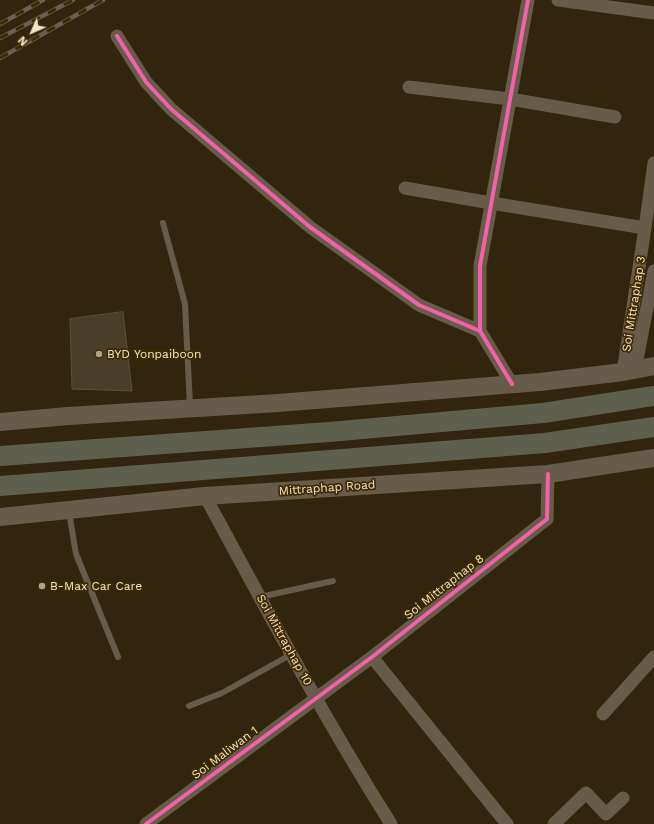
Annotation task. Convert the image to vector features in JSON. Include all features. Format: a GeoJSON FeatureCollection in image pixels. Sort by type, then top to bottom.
{"type":"FeatureCollection","features":[{"type":"Feature","properties":{"kind":"main road"},"geometry":{"type":"LineString","coordinates":[[0,422],[278,403],[540,382],[629,371],[654,366]]}},
{"type":"Feature","properties":{"kind":"main road"},"geometry":{"type":"LineString","coordinates":[[0,456],[329,432],[542,413],[654,396]]}},
{"type":"Feature","properties":{"kind":"main road"},"geometry":{"type":"LineString","coordinates":[[0,486],[545,443],[654,427]]}},
{"type":"Feature","properties":{"kind":"main road","name":"Mittraphap Road"},"geometry":{"type":"LineString","coordinates":[[0,517],[205,496],[548,474],[654,458]]}},
{"type":"Feature","properties":{"kind":"street"},"geometry":{"type":"LineString","coordinates":[[512,384],[480,331],[480,266],[528,0]]}},
{"type":"Feature","properties":{"kind":"street"},"geometry":{"type":"LineString","coordinates":[[558,0],[654,13]]}},
{"type":"Feature","properties":{"kind":"street"},"geometry":{"type":"LineString","coordinates":[[117,36],[146,82],[171,109],[310,227],[419,305],[480,331]]}},
{"type":"Feature","properties":{"kind":"street"},"geometry":{"type":"LineString","coordinates":[[409,87],[510,99],[615,117]]}},
{"type":"Feature","properties":{"kind":"street","name":"Soi Mittraphap 3"},"geometry":{"type":"LineString","coordinates":[[629,371],[654,163]]}},
{"type":"Feature","properties":{"kind":"street"},"geometry":{"type":"LineString","coordinates":[[405,188],[645,228]]}},
{"type":"Feature","properties":{"kind":"street"},"geometry":{"type":"LineString","coordinates":[[629,371],[654,271]]}},
{"type":"Feature","properties":{"kind":"street","name":"Soi Mittraphap 8"},"geometry":{"type":"LineString","coordinates":[[316,698],[547,519],[548,474]]}},
{"type":"Feature","properties":{"kind":"street","name":"Soi Mittraphap 10"},"geometry":{"type":"LineString","coordinates":[[205,496],[316,698],[362,777],[392,824]]}},
{"type":"Feature","properties":{"kind":"street"},"geometry":{"type":"LineString","coordinates":[[372,656],[507,824]]}},
{"type":"Feature","properties":{"kind":"street"},"geometry":{"type":"LineString","coordinates":[[603,714],[654,657]]}},
{"type":"Feature","properties":{"kind":"street","name":"Soi Maliwan 1"},"geometry":{"type":"LineString","coordinates":[[146,824],[316,698]]}},
{"type":"Feature","properties":{"kind":"street"},"geometry":{"type":"LineString","coordinates":[[554,824],[586,793],[606,814],[623,798]]}},
{"type":"Feature","properties":{"kind":"lane"},"geometry":{"type":"LineString","coordinates":[[163,223],[185,304],[190,408]]}},
{"type":"Feature","properties":{"kind":"lane"},"geometry":{"type":"LineString","coordinates":[[68,510],[76,554],[118,657]]}},
{"type":"Feature","properties":{"kind":"lane"},"geometry":{"type":"LineString","coordinates":[[260,598],[333,581]]}},
{"type":"Feature","properties":{"kind":"lane"},"geometry":{"type":"LineString","coordinates":[[189,706],[222,693],[292,654]]}},
{"type":"Feature","properties":{"kind":"building","name":"BYD Yonpaiboon"},"geometry":{"type":"Polygon","coordinates":[[[123,312],[132,391],[72,389],[70,319],[123,312]]]}},
{"type":"Feature","properties":{"kind":"railway"},"geometry":{"type":"LineString","coordinates":[[0,24],[43,0]]}},
{"type":"Feature","properties":{"kind":"railway"},"geometry":{"type":"LineString","coordinates":[[0,38],[73,0]]}},
{"type":"Feature","properties":{"kind":"railway"},"geometry":{"type":"LineString","coordinates":[[0,58],[103,0]]}},
{"type":"Feature","properties":{"kind":"cycle path"},"geometry":{"type":"LineString","coordinates":[[512,384],[480,331],[480,266],[528,0]]}},
{"type":"Feature","properties":{"kind":"cycle path"},"geometry":{"type":"LineString","coordinates":[[117,36],[146,82],[171,109],[310,227],[419,305],[480,331]]}},
{"type":"Feature","properties":{"kind":"cycle path"},"geometry":{"type":"LineString","coordinates":[[146,824],[372,657],[547,519],[548,474]]}},
{"type":"Feature","properties":{"kind":"place","name":"BYD Yonpaiboon"},"geometry":{"type":"Point","coordinates":[99,354]}},
{"type":"Feature","properties":{"kind":"place","name":"B-Max Car Care"},"geometry":{"type":"Point","coordinates":[42,586]}}]}
